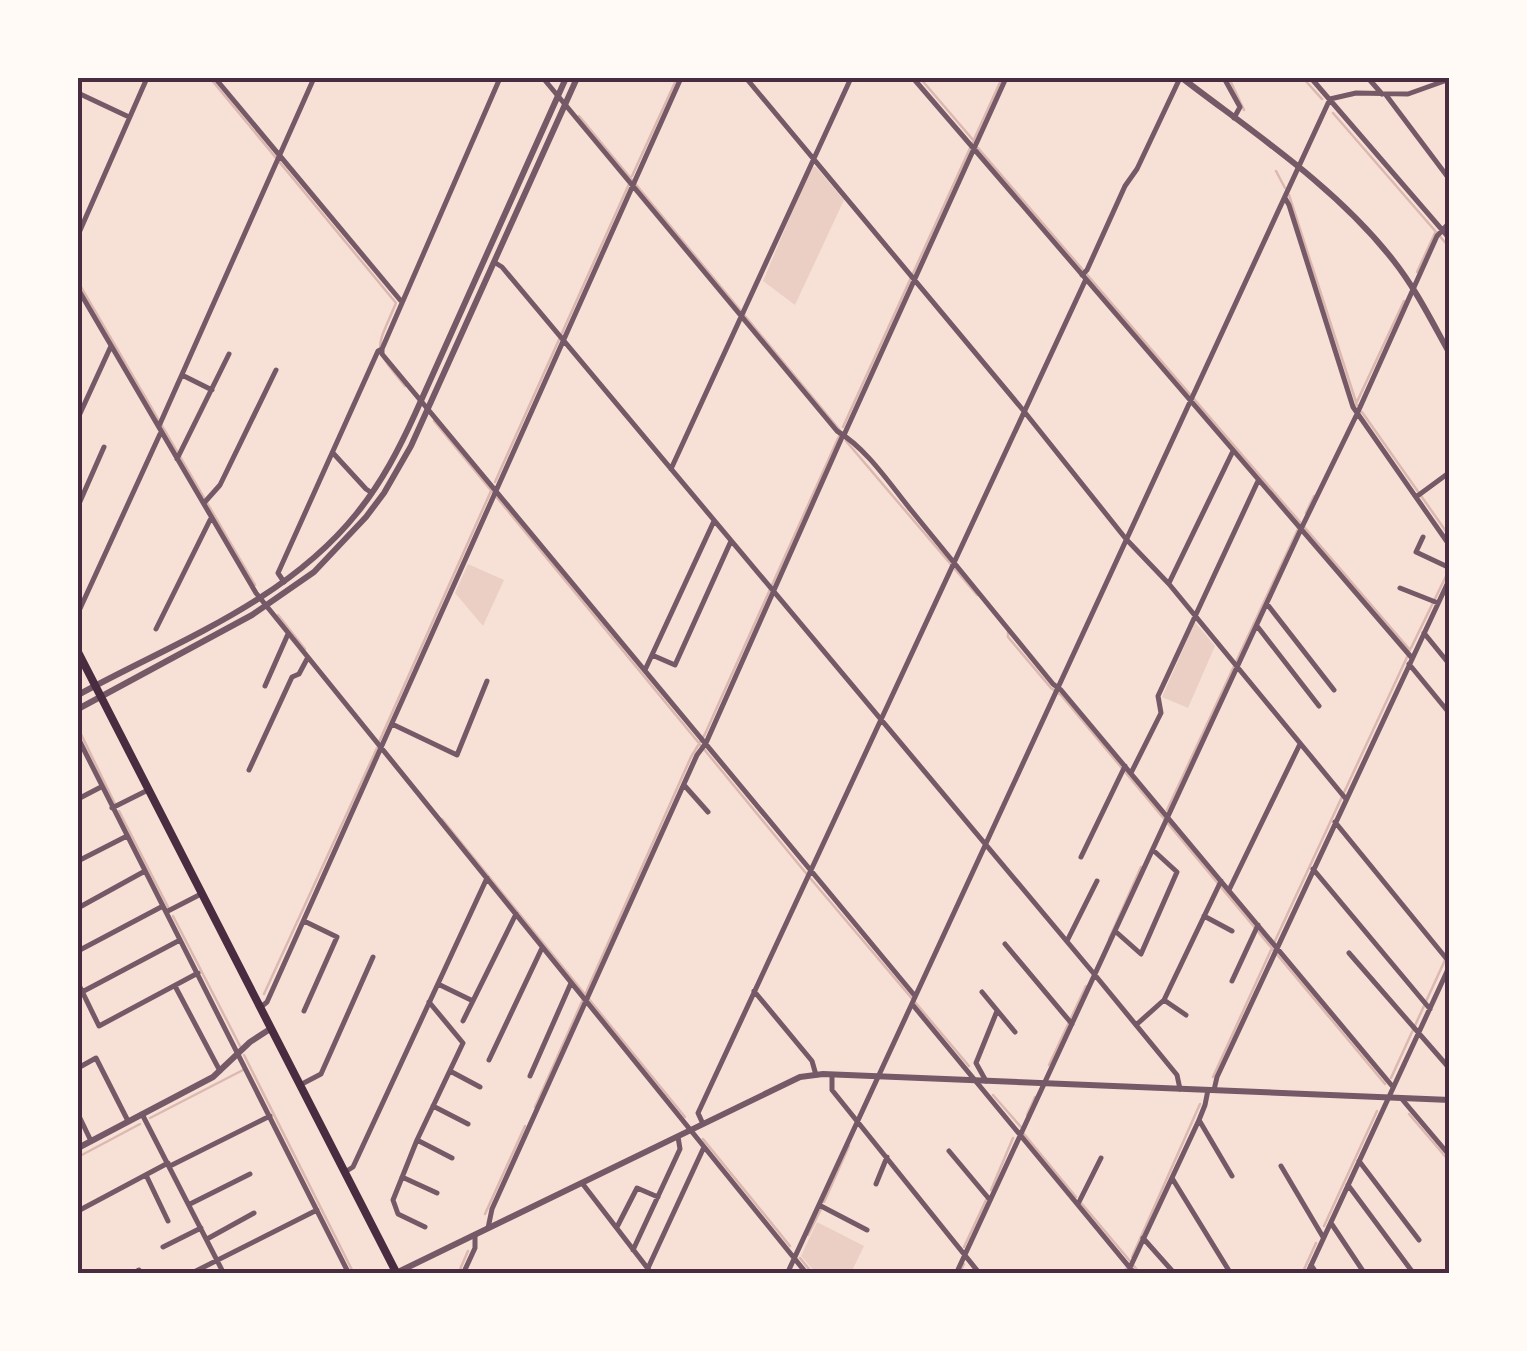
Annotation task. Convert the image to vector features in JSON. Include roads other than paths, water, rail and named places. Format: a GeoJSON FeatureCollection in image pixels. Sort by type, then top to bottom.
{"type":"FeatureCollection","features":[{"type":"Feature","properties":{"kind":"main road"},"geometry":{"type":"LineString","coordinates":[[78,652],[396,1273]]}},
{"type":"Feature","properties":{"kind":"street"},"geometry":{"type":"LineString","coordinates":[[78,235],[146,79],[138,78]]}},
{"type":"Feature","properties":{"kind":"street"},"geometry":{"type":"LineString","coordinates":[[216,78],[277,157],[401,302]]}},
{"type":"Feature","properties":{"kind":"street"},"geometry":{"type":"LineString","coordinates":[[78,614],[314,78]]}},
{"type":"Feature","properties":{"kind":"street"},"geometry":{"type":"LineString","coordinates":[[284,582],[278,573],[500,78]]}},
{"type":"Feature","properties":{"kind":"street"},"geometry":{"type":"LineString","coordinates":[[542,78],[842,434],[880,472],[1056,690],[1131,773],[1166,821],[1393,1087]]}},
{"type":"Feature","properties":{"kind":"street"},"geometry":{"type":"LineString","coordinates":[[78,695],[260,599],[336,536],[372,493],[422,400],[566,78]]}},
{"type":"Feature","properties":{"kind":"street"},"geometry":{"type":"LineString","coordinates":[[78,709],[266,606],[314,572],[366,517],[399,468],[428,408],[577,78]]}},
{"type":"Feature","properties":{"kind":"street"},"geometry":{"type":"LineString","coordinates":[[259,1009],[267,1002],[304,921],[681,78]]}},
{"type":"Feature","properties":{"kind":"street"},"geometry":{"type":"LineString","coordinates":[[746,78],[1024,410],[1126,539],[1169,584],[1344,796]]}},
{"type":"Feature","properties":{"kind":"street"},"geometry":{"type":"LineString","coordinates":[[671,469],[851,78]]}},
{"type":"Feature","properties":{"kind":"street"},"geometry":{"type":"LineString","coordinates":[[913,78],[1301,527],[1450,714]]}},
{"type":"Feature","properties":{"kind":"street"},"geometry":{"type":"LineString","coordinates":[[488,1228],[492,1209],[586,999],[1006,78]]}},
{"type":"Feature","properties":{"kind":"street"},"geometry":{"type":"LineString","coordinates":[[703,1124],[698,1113],[1125,186],[1181,78],[1299,169],[1370,233],[1414,288],[1450,354]]}},
{"type":"Feature","properties":{"kind":"street"},"geometry":{"type":"LineString","coordinates":[[1224,78],[1240,107],[1234,118]]}},
{"type":"Feature","properties":{"kind":"street"},"geometry":{"type":"LineString","coordinates":[[1311,78],[1439,233],[1450,240]]}},
{"type":"Feature","properties":{"kind":"street"},"geometry":{"type":"LineString","coordinates":[[1368,78],[1450,180]]}},
{"type":"Feature","properties":{"kind":"street"},"geometry":{"type":"LineString","coordinates":[[1330,98],[1356,93],[1408,94],[1450,79]]}},
{"type":"Feature","properties":{"kind":"street"},"geometry":{"type":"LineString","coordinates":[[78,93],[130,117]]}},
{"type":"Feature","properties":{"kind":"street"},"geometry":{"type":"LineString","coordinates":[[787,1274],[1330,98]]}},
{"type":"Feature","properties":{"kind":"street"},"geometry":{"type":"LineString","coordinates":[[1286,197],[1352,407],[1450,546]]}},
{"type":"Feature","properties":{"kind":"street"},"geometry":{"type":"LineString","coordinates":[[956,1274],[1236,664],[1439,233],[1450,222]]}},
{"type":"Feature","properties":{"kind":"street"},"geometry":{"type":"LineString","coordinates":[[494,262],[562,338],[1095,975],[1177,1075],[1180,1089]]}},
{"type":"Feature","properties":{"kind":"street"},"geometry":{"type":"LineString","coordinates":[[78,290],[260,599],[807,1274]]}},
{"type":"Feature","properties":{"kind":"street"},"geometry":{"type":"LineString","coordinates":[[78,416],[111,346]]}},
{"type":"Feature","properties":{"kind":"street"},"geometry":{"type":"LineString","coordinates":[[380,350],[982,1081],[1020,1136],[1130,1271]]}},
{"type":"Feature","properties":{"kind":"street"},"geometry":{"type":"LineString","coordinates":[[179,457],[229,354]]}},
{"type":"Feature","properties":{"kind":"street"},"geometry":{"type":"LineString","coordinates":[[205,502],[220,485],[276,370]]}},
{"type":"Feature","properties":{"kind":"street"},"geometry":{"type":"LineString","coordinates":[[182,375],[212,390]]}},
{"type":"Feature","properties":{"kind":"street"},"geometry":{"type":"LineString","coordinates":[[78,506],[104,447]]}},
{"type":"Feature","properties":{"kind":"street"},"geometry":{"type":"LineString","coordinates":[[1169,584],[1233,451]]}},
{"type":"Feature","properties":{"kind":"street"},"geometry":{"type":"LineString","coordinates":[[332,452],[372,493]]}},
{"type":"Feature","properties":{"kind":"street"},"geometry":{"type":"LineString","coordinates":[[1418,496],[1450,472]]}},
{"type":"Feature","properties":{"kind":"street"},"geometry":{"type":"LineString","coordinates":[[1131,773],[1161,713],[1158,696],[1258,480]]}},
{"type":"Feature","properties":{"kind":"street"},"geometry":{"type":"LineString","coordinates":[[156,629],[211,518]]}},
{"type":"Feature","properties":{"kind":"street"},"geometry":{"type":"LineString","coordinates":[[646,670],[714,521]]}},
{"type":"Feature","properties":{"kind":"street"},"geometry":{"type":"LineString","coordinates":[[1423,537],[1416,552],[1449,568]]}},
{"type":"Feature","properties":{"kind":"street"},"geometry":{"type":"LineString","coordinates":[[652,654],[675,665],[732,542]]}},
{"type":"Feature","properties":{"kind":"street"},"geometry":{"type":"LineString","coordinates":[[1130,1271],[1314,870],[1344,796],[1450,578]]}},
{"type":"Feature","properties":{"kind":"street"},"geometry":{"type":"LineString","coordinates":[[1400,588],[1435,602]]}},
{"type":"Feature","properties":{"kind":"street"},"geometry":{"type":"LineString","coordinates":[[1266,604],[1334,690]]}},
{"type":"Feature","properties":{"kind":"street"},"geometry":{"type":"LineString","coordinates":[[1256,626],[1319,706]]}},
{"type":"Feature","properties":{"kind":"street"},"geometry":{"type":"LineString","coordinates":[[265,686],[288,634]]}},
{"type":"Feature","properties":{"kind":"street"},"geometry":{"type":"LineString","coordinates":[[1424,634],[1450,665]]}},
{"type":"Feature","properties":{"kind":"street"},"geometry":{"type":"LineString","coordinates":[[248,770],[292,677],[299,674],[308,660]]}},
{"type":"Feature","properties":{"kind":"street"},"geometry":{"type":"LineString","coordinates":[[392,724],[456,755],[486,681]]}},
{"type":"Feature","properties":{"kind":"street"},"geometry":{"type":"LineString","coordinates":[[78,738],[349,1274]]}},
{"type":"Feature","properties":{"kind":"street"},"geometry":{"type":"LineString","coordinates":[[1228,891],[1300,744]]}},
{"type":"Feature","properties":{"kind":"street"},"geometry":{"type":"LineString","coordinates":[[1081,856],[1123,768]]}},
{"type":"Feature","properties":{"kind":"street"},"geometry":{"type":"LineString","coordinates":[[684,785],[708,812]]}},
{"type":"Feature","properties":{"kind":"street"},"geometry":{"type":"LineString","coordinates":[[78,799],[101,787]]}},
{"type":"Feature","properties":{"kind":"street"},"geometry":{"type":"LineString","coordinates":[[112,808],[148,790]]}},
{"type":"Feature","properties":{"kind":"street"},"geometry":{"type":"LineString","coordinates":[[1308,1274],[1447,961],[1335,822]]}},
{"type":"Feature","properties":{"kind":"street"},"geometry":{"type":"LineString","coordinates":[[78,861],[126,836]]}},
{"type":"Feature","properties":{"kind":"street"},"geometry":{"type":"LineString","coordinates":[[1115,931],[1141,954],[1177,872],[1153,850]]}},
{"type":"Feature","properties":{"kind":"street"},"geometry":{"type":"LineString","coordinates":[[1314,870],[1427,1005]]}},
{"type":"Feature","properties":{"kind":"street"},"geometry":{"type":"LineString","coordinates":[[78,908],[145,871]]}},
{"type":"Feature","properties":{"kind":"street"},"geometry":{"type":"LineString","coordinates":[[344,1173],[352,1167],[487,878]]}},
{"type":"Feature","properties":{"kind":"street"},"geometry":{"type":"LineString","coordinates":[[1067,942],[1097,880]]}},
{"type":"Feature","properties":{"kind":"street"},"geometry":{"type":"LineString","coordinates":[[1136,1026],[1164,1000],[1219,884]]}},
{"type":"Feature","properties":{"kind":"street"},"geometry":{"type":"LineString","coordinates":[[78,951],[201,894]]}},
{"type":"Feature","properties":{"kind":"street"},"geometry":{"type":"LineString","coordinates":[[463,1021],[516,914]]}},
{"type":"Feature","properties":{"kind":"street"},"geometry":{"type":"LineString","coordinates":[[1204,916],[1232,931]]}},
{"type":"Feature","properties":{"kind":"street"},"geometry":{"type":"LineString","coordinates":[[304,921],[337,938],[304,1011]]}},
{"type":"Feature","properties":{"kind":"street"},"geometry":{"type":"LineString","coordinates":[[1232,981],[1256,928]]}},
{"type":"Feature","properties":{"kind":"street"},"geometry":{"type":"LineString","coordinates":[[82,992],[180,940]]}},
{"type":"Feature","properties":{"kind":"street"},"geometry":{"type":"LineString","coordinates":[[1005,944],[1071,1022]]}},
{"type":"Feature","properties":{"kind":"street"},"geometry":{"type":"LineString","coordinates":[[489,1060],[542,948]]}},
{"type":"Feature","properties":{"kind":"street"},"geometry":{"type":"LineString","coordinates":[[1349,953],[1450,1069]]}},
{"type":"Feature","properties":{"kind":"street"},"geometry":{"type":"LineString","coordinates":[[299,1086],[321,1074],[373,957]]}},
{"type":"Feature","properties":{"kind":"street"},"geometry":{"type":"LineString","coordinates":[[78,983],[99,1026],[198,974]]}},
{"type":"Feature","properties":{"kind":"street"},"geometry":{"type":"LineString","coordinates":[[530,1076],[570,983]]}},
{"type":"Feature","properties":{"kind":"street"},"geometry":{"type":"LineString","coordinates":[[438,984],[472,1001]]}},
{"type":"Feature","properties":{"kind":"street"},"geometry":{"type":"LineString","coordinates":[[175,986],[220,1071]]}},
{"type":"Feature","properties":{"kind":"street"},"geometry":{"type":"LineString","coordinates":[[754,992],[812,1062],[816,1075]]}},
{"type":"Feature","properties":{"kind":"street"},"geometry":{"type":"LineString","coordinates":[[982,992],[1014,1032]]}},
{"type":"Feature","properties":{"kind":"street"},"geometry":{"type":"LineString","coordinates":[[1164,1000],[1186,1014]]}},
{"type":"Feature","properties":{"kind":"street"},"geometry":{"type":"LineString","coordinates":[[425,1226],[398,1214],[392,1200],[416,1140],[463,1044],[430,1002]]}},
{"type":"Feature","properties":{"kind":"street"},"geometry":{"type":"LineString","coordinates":[[982,1081],[976,1063],[998,1010]]}},
{"type":"Feature","properties":{"kind":"street"},"geometry":{"type":"LineString","coordinates":[[78,1148],[220,1071],[270,1029]]}},
{"type":"Feature","properties":{"kind":"street"},"geometry":{"type":"LineString","coordinates":[[78,1068],[96,1058],[128,1121]]}},
{"type":"Feature","properties":{"kind":"street"},"geometry":{"type":"LineString","coordinates":[[450,1071],[480,1087]]}},
{"type":"Feature","properties":{"kind":"street"},"geometry":{"type":"LineString","coordinates":[[832,1075],[832,1090],[980,1274]]}},
{"type":"Feature","properties":{"kind":"street"},"geometry":{"type":"LineString","coordinates":[[396,1273],[800,1077],[832,1075],[1450,1100]]}},
{"type":"Feature","properties":{"kind":"street"},"geometry":{"type":"LineString","coordinates":[[1401,1098],[1450,1156]]}},
{"type":"Feature","properties":{"kind":"street"},"geometry":{"type":"LineString","coordinates":[[433,1106],[468,1124]]}},
{"type":"Feature","properties":{"kind":"street"},"geometry":{"type":"LineString","coordinates":[[78,1114],[91,1141]]}},
{"type":"Feature","properties":{"kind":"street"},"geometry":{"type":"LineString","coordinates":[[142,1114],[224,1274]]}},
{"type":"Feature","properties":{"kind":"street"},"geometry":{"type":"LineString","coordinates":[[78,1212],[270,1116]]}},
{"type":"Feature","properties":{"kind":"street"},"geometry":{"type":"LineString","coordinates":[[1198,1120],[1232,1176]]}},
{"type":"Feature","properties":{"kind":"street"},"geometry":{"type":"LineString","coordinates":[[633,1250],[680,1148],[678,1137]]}},
{"type":"Feature","properties":{"kind":"street"},"geometry":{"type":"LineString","coordinates":[[416,1140],[452,1158]]}},
{"type":"Feature","properties":{"kind":"street"},"geometry":{"type":"LineString","coordinates":[[582,1182],[650,1271],[704,1147]]}},
{"type":"Feature","properties":{"kind":"street"},"geometry":{"type":"LineString","coordinates":[[949,1151],[990,1200]]}},
{"type":"Feature","properties":{"kind":"street"},"geometry":{"type":"LineString","coordinates":[[876,1184],[887,1157]]}},
{"type":"Feature","properties":{"kind":"street"},"geometry":{"type":"LineString","coordinates":[[1078,1204],[1101,1158]]}},
{"type":"Feature","properties":{"kind":"street"},"geometry":{"type":"LineString","coordinates":[[1359,1161],[1419,1240]]}},
{"type":"Feature","properties":{"kind":"street"},"geometry":{"type":"LineString","coordinates":[[1281,1166],[1324,1238]]}},
{"type":"Feature","properties":{"kind":"street"},"geometry":{"type":"LineString","coordinates":[[189,1205],[250,1174]]}},
{"type":"Feature","properties":{"kind":"street"},"geometry":{"type":"LineString","coordinates":[[146,1175],[168,1221]]}},
{"type":"Feature","properties":{"kind":"street"},"geometry":{"type":"LineString","coordinates":[[402,1176],[437,1193]]}},
{"type":"Feature","properties":{"kind":"street"},"geometry":{"type":"LineString","coordinates":[[1172,1178],[1231,1274]]}},
{"type":"Feature","properties":{"kind":"street"},"geometry":{"type":"LineString","coordinates":[[1348,1185],[1411,1273]]}},
{"type":"Feature","properties":{"kind":"street"},"geometry":{"type":"LineString","coordinates":[[616,1228],[637,1188],[658,1197]]}},
{"type":"Feature","properties":{"kind":"street"},"geometry":{"type":"LineString","coordinates":[[819,1205],[866,1230]]}},
{"type":"Feature","properties":{"kind":"street"},"geometry":{"type":"LineString","coordinates":[[190,1274],[318,1209]]}},
{"type":"Feature","properties":{"kind":"street"},"geometry":{"type":"LineString","coordinates":[[206,1239],[254,1213]]}},
{"type":"Feature","properties":{"kind":"street"},"geometry":{"type":"LineString","coordinates":[[1331,1223],[1364,1274]]}},
{"type":"Feature","properties":{"kind":"street"},"geometry":{"type":"LineString","coordinates":[[164,1247],[200,1228]]}},
{"type":"Feature","properties":{"kind":"street"},"geometry":{"type":"LineString","coordinates":[[463,1274],[475,1248],[475,1234]]}},
{"type":"Feature","properties":{"kind":"street"},"geometry":{"type":"LineString","coordinates":[[1143,1238],[1175,1274]]}},
{"type":"Feature","properties":{"kind":"street"},"geometry":{"type":"LineString","coordinates":[[1312,1264],[1317,1274]]}},
{"type":"Feature","properties":{"kind":"waterway"},"geometry":{"type":"LineString","coordinates":[[210,78],[396,303],[380,347],[386,362],[405,386]]}},
{"type":"Feature","properties":{"kind":"waterway"},"geometry":{"type":"LineString","coordinates":[[632,176],[677,78]]}},
{"type":"Feature","properties":{"kind":"waterway"},"geometry":{"type":"LineString","coordinates":[[920,78],[974,141]]}},
{"type":"Feature","properties":{"kind":"waterway"},"geometry":{"type":"LineString","coordinates":[[843,427],[1002,78]]}},
{"type":"Feature","properties":{"kind":"waterway"},"geometry":{"type":"LineString","coordinates":[[1229,78],[1244,110]]}},
{"type":"Feature","properties":{"kind":"waterway"},"geometry":{"type":"LineString","coordinates":[[1303,78],[1322,99]]}},
{"type":"Feature","properties":{"kind":"waterway"},"geometry":{"type":"LineString","coordinates":[[1333,113],[1450,248]]}},
{"type":"Feature","properties":{"kind":"waterway"},"geometry":{"type":"LineString","coordinates":[[579,116],[843,434]]}},
{"type":"Feature","properties":{"kind":"waterway"},"geometry":{"type":"LineString","coordinates":[[978,148],[1410,650]]}},
{"type":"Feature","properties":{"kind":"waterway"},"geometry":{"type":"LineString","coordinates":[[1276,171],[1285,188]]}},
{"type":"Feature","properties":{"kind":"waterway"},"geometry":{"type":"LineString","coordinates":[[495,482],[629,184]]}},
{"type":"Feature","properties":{"kind":"waterway"},"geometry":{"type":"LineString","coordinates":[[1289,195],[1357,405]]}},
{"type":"Feature","properties":{"kind":"waterway"},"geometry":{"type":"LineString","coordinates":[[1417,272],[1435,233]]}},
{"type":"Feature","properties":{"kind":"waterway"},"geometry":{"type":"LineString","coordinates":[[78,282],[255,585]]}},
{"type":"Feature","properties":{"kind":"waterway"},"geometry":{"type":"LineString","coordinates":[[1355,406],[1404,301]]}},
{"type":"Feature","properties":{"kind":"waterway"},"geometry":{"type":"LineString","coordinates":[[1362,412],[1450,537]]}},
{"type":"Feature","properties":{"kind":"waterway"},"geometry":{"type":"LineString","coordinates":[[434,421],[969,1066]]}},
{"type":"Feature","properties":{"kind":"waterway"},"geometry":{"type":"LineString","coordinates":[[535,1107],[840,434]]}},
{"type":"Feature","properties":{"kind":"waterway"},"geometry":{"type":"LineString","coordinates":[[846,441],[977,595]]}},
{"type":"Feature","properties":{"kind":"waterway"},"geometry":{"type":"LineString","coordinates":[[379,742],[491,491]]}},
{"type":"Feature","properties":{"kind":"waterway"},"geometry":{"type":"LineString","coordinates":[[1306,513],[1314,496]]}},
{"type":"Feature","properties":{"kind":"waterway"},"geometry":{"type":"LineString","coordinates":[[1167,810],[1298,529]]}},
{"type":"Feature","properties":{"kind":"waterway"},"geometry":{"type":"LineString","coordinates":[[1411,648],[1449,570]]}},
{"type":"Feature","properties":{"kind":"waterway"},"geometry":{"type":"LineString","coordinates":[[278,615],[305,649]]}},
{"type":"Feature","properties":{"kind":"waterway"},"geometry":{"type":"LineString","coordinates":[[1008,632],[1008,637],[1061,695],[1385,1084]]}},
{"type":"Feature","properties":{"kind":"waterway"},"geometry":{"type":"LineString","coordinates":[[1274,943],[1408,655]]}},
{"type":"Feature","properties":{"kind":"waterway"},"geometry":{"type":"LineString","coordinates":[[78,728],[115,804]]}},
{"type":"Feature","properties":{"kind":"waterway"},"geometry":{"type":"LineString","coordinates":[[264,994],[377,748]]}},
{"type":"Feature","properties":{"kind":"waterway"},"geometry":{"type":"LineString","coordinates":[[119,811],[168,907]]}},
{"type":"Feature","properties":{"kind":"waterway"},"geometry":{"type":"LineString","coordinates":[[442,819],[685,1117]]}},
{"type":"Feature","properties":{"kind":"waterway"},"geometry":{"type":"LineString","coordinates":[[1109,939],[1141,867]]}},
{"type":"Feature","properties":{"kind":"waterway"},"geometry":{"type":"LineString","coordinates":[[173,916],[240,1046]]}},
{"type":"Feature","properties":{"kind":"waterway"},"geometry":{"type":"LineString","coordinates":[[1391,1078],[1450,949]]}},
{"type":"Feature","properties":{"kind":"waterway"},"geometry":{"type":"LineString","coordinates":[[1213,1077],[1271,950]]}},
{"type":"Feature","properties":{"kind":"waterway"},"geometry":{"type":"LineString","coordinates":[[1049,1065],[1086,986]]}},
{"type":"Feature","properties":{"kind":"waterway"},"geometry":{"type":"LineString","coordinates":[[244,1055],[354,1274]]}},
{"type":"Feature","properties":{"kind":"waterway"},"geometry":{"type":"LineString","coordinates":[[150,1118],[243,1070]]}},
{"type":"Feature","properties":{"kind":"waterway"},"geometry":{"type":"LineString","coordinates":[[993,1095],[1021,1127]]}},
{"type":"Feature","properties":{"kind":"waterway"},"geometry":{"type":"LineString","coordinates":[[1027,1115],[1035,1097]]}},
{"type":"Feature","properties":{"kind":"waterway"},"geometry":{"type":"LineString","coordinates":[[1132,1257],[1200,1104]]}},
{"type":"Feature","properties":{"kind":"waterway"},"geometry":{"type":"LineString","coordinates":[[1324,1226],[1377,1111]]}},
{"type":"Feature","properties":{"kind":"waterway"},"geometry":{"type":"LineString","coordinates":[[1409,1114],[1450,1162]]}},
{"type":"Feature","properties":{"kind":"waterway"},"geometry":{"type":"LineString","coordinates":[[78,1157],[140,1124]]}},
{"type":"Feature","properties":{"kind":"waterway"},"geometry":{"type":"LineString","coordinates":[[485,1214],[525,1126]]}},
{"type":"Feature","properties":{"kind":"waterway"},"geometry":{"type":"LineString","coordinates":[[1024,1134],[1076,1197]]}},
{"type":"Feature","properties":{"kind":"waterway"},"geometry":{"type":"LineString","coordinates":[[991,1190],[1013,1138]]}},
{"type":"Feature","properties":{"kind":"waterway"},"geometry":{"type":"LineString","coordinates":[[703,1139],[790,1246]]}},
{"type":"Feature","properties":{"kind":"waterway"},"geometry":{"type":"LineString","coordinates":[[824,1202],[849,1146]]}},
{"type":"Feature","properties":{"kind":"waterway"},"geometry":{"type":"LineString","coordinates":[[964,1247],[986,1200]]}},
{"type":"Feature","properties":{"kind":"waterway"},"geometry":{"type":"LineString","coordinates":[[1082,1204],[1130,1261]]}},
{"type":"Feature","properties":{"kind":"waterway"},"geometry":{"type":"LineString","coordinates":[[808,1235],[821,1209]]}},
{"type":"Feature","properties":{"kind":"waterway"},"geometry":{"type":"LineString","coordinates":[[1302,1274],[1316,1243]]}},
{"type":"Feature","properties":{"kind":"waterway"},"geometry":{"type":"LineString","coordinates":[[458,1274],[468,1251]]}},
{"type":"Feature","properties":{"kind":"waterway"},"geometry":{"type":"LineString","coordinates":[[800,1258],[813,1274]]}},
{"type":"Feature","properties":{"kind":"waterway"},"geometry":{"type":"LineString","coordinates":[[959,1274],[964,1264]]}},
{"type":"Feature","properties":{"kind":"waterway"},"geometry":{"type":"LineString","coordinates":[[1134,1266],[1140,1274]]}},
{"type":"Feature","properties":{"kind":"waterway"},"geometry":{"type":"LineString","coordinates":[[1123,1274],[1126,1269]]}}]}
